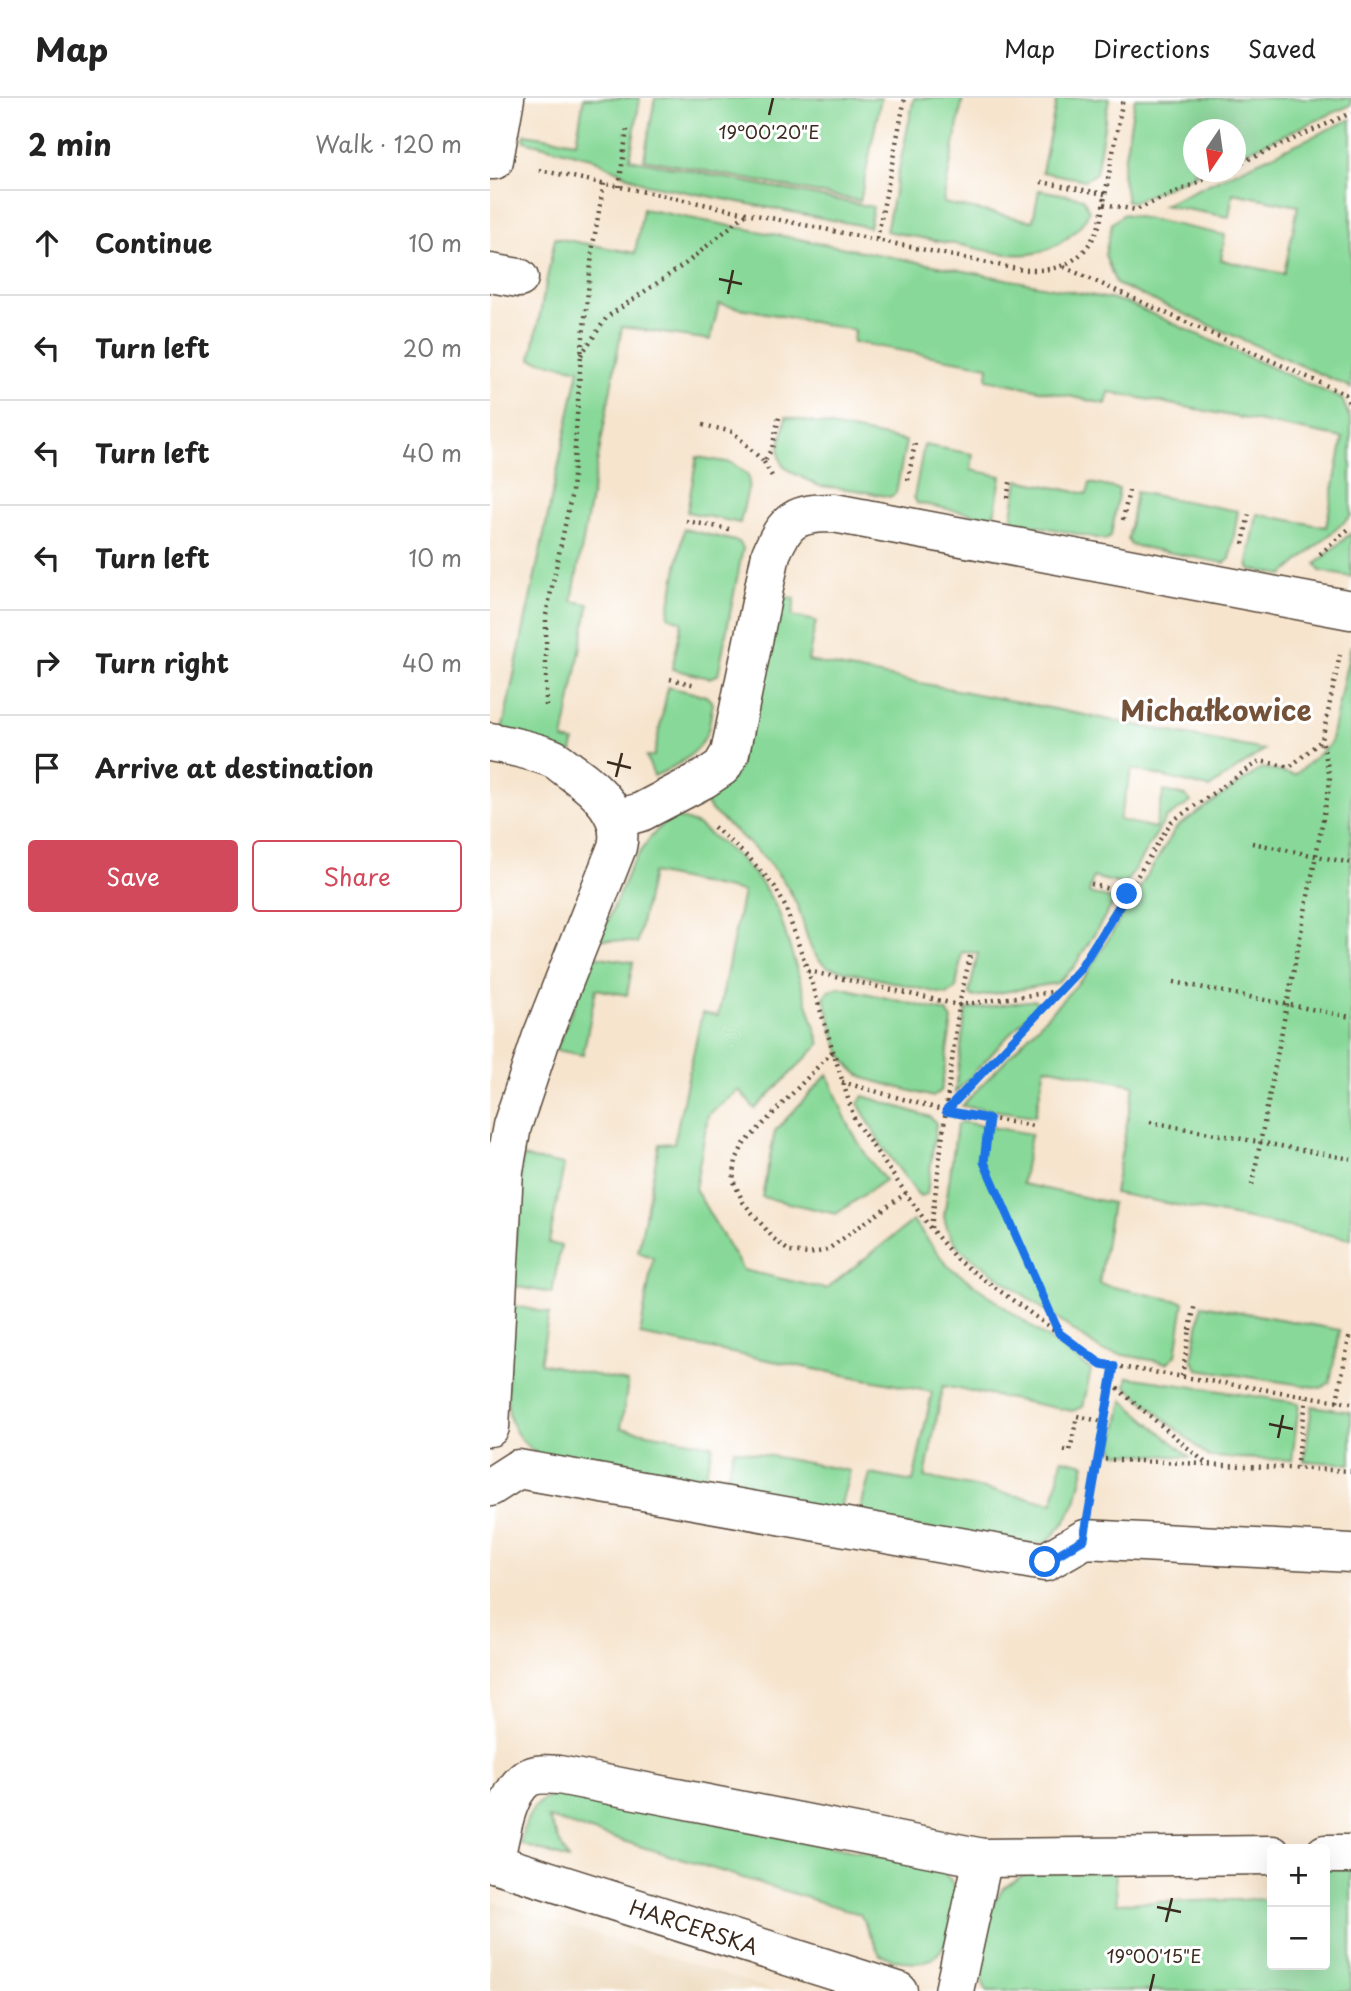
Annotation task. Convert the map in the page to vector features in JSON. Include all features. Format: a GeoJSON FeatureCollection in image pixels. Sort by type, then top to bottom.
{"type":"FeatureCollection","features":[{"type":"Feature","properties":{"kind":"street"},"geometry":{"type":"LineString","coordinates":[[492,160],[505,98]]}},
{"type":"Feature","properties":{"kind":"street"},"geometry":{"type":"LineString","coordinates":[[616,819],[641,812],[722,767],[730,753],[771,554],[779,535],[793,520],[812,513],[834,513],[1350,610]]}},
{"type":"Feature","properties":{"kind":"street"},"geometry":{"type":"LineString","coordinates":[[490,742],[554,760],[586,783],[607,803],[616,819],[620,837],[541,1039],[512,1126],[504,1170],[496,1187],[490,1429],[492,1446],[500,1460],[504,1478],[1045,1562],[1084,1539],[1351,1553]]}},
{"type":"Feature","properties":{"kind":"street"},"geometry":{"type":"LineString","coordinates":[[492,1862],[515,1789],[527,1778],[542,1773],[559,1774],[983,1858],[1267,1855]]}},
{"type":"Feature","properties":{"kind":"street"},"geometry":{"type":"LineString","coordinates":[[1330,1854],[1351,1854]]}},
{"type":"Feature","properties":{"kind":"street"},"geometry":{"type":"LineString","coordinates":[[954,1991],[983,1858]]}},
{"type":"Feature","properties":{"kind":"street","name":"HARCERSKA"},"geometry":{"type":"LineString","coordinates":[[492,1862],[898,1991]]}},
{"type":"Feature","properties":{"kind":"path"},"geometry":{"type":"LineString","coordinates":[[877,239],[905,98]]}},
{"type":"Feature","properties":{"kind":"path"},"geometry":{"type":"LineString","coordinates":[[492,160],[1034,271],[1064,267],[1093,241],[1104,204],[1123,98]]}},
{"type":"Feature","properties":{"kind":"path"},"geometry":{"type":"LineString","coordinates":[[1246,160],[1351,113]]}},
{"type":"Feature","properties":{"kind":"path"},"geometry":{"type":"LineString","coordinates":[[619,187],[627,129]]}},
{"type":"Feature","properties":{"kind":"path"},"geometry":{"type":"LineString","coordinates":[[1041,182],[1105,194]]}},
{"type":"Feature","properties":{"kind":"path"},"geometry":{"type":"LineString","coordinates":[[1104,204],[1136,211],[1200,182]]}},
{"type":"Feature","properties":{"kind":"path"},"geometry":{"type":"LineString","coordinates":[[554,760],[546,736],[546,615],[572,492],[581,355],[593,244],[604,183]]}},
{"type":"Feature","properties":{"kind":"path"},"geometry":{"type":"LineString","coordinates":[[581,355],[607,317],[685,264],[747,213]]}},
{"type":"Feature","properties":{"kind":"path"},"geometry":{"type":"LineString","coordinates":[[1064,267],[1345,394],[1351,408]]}},
{"type":"Feature","properties":{"kind":"path"},"geometry":{"type":"LineString","coordinates":[[703,425],[733,432],[764,462],[772,448],[779,417]]}},
{"type":"Feature","properties":{"kind":"path"},"geometry":{"type":"LineString","coordinates":[[907,485],[915,443]]}},
{"type":"Feature","properties":{"kind":"path"},"geometry":{"type":"LineString","coordinates":[[1122,525],[1129,490]]}},
{"type":"Feature","properties":{"kind":"path"},"geometry":{"type":"LineString","coordinates":[[1242,547],[1249,513]]}},
{"type":"Feature","properties":{"kind":"path"},"geometry":{"type":"LineString","coordinates":[[686,521],[724,528]]}},
{"type":"Feature","properties":{"kind":"path"},"geometry":{"type":"LineString","coordinates":[[1316,558],[1351,527]]}},
{"type":"Feature","properties":{"kind":"path"},"geometry":{"type":"LineString","coordinates":[[1252,1185],[1330,777],[1322,740],[1350,610]]}},
{"type":"Feature","properties":{"kind":"path"},"geometry":{"type":"LineString","coordinates":[[946,1111],[1079,970],[1171,822],[1260,761],[1290,767],[1322,740]]}},
{"type":"Feature","properties":{"kind":"path"},"geometry":{"type":"LineString","coordinates":[[675,794],[750,859],[775,887],[785,906],[808,971],[855,1121],[931,1229],[957,1260],[1101,1364],[1351,1403]]}},
{"type":"Feature","properties":{"kind":"path"},"geometry":{"type":"LineString","coordinates":[[1252,843],[1351,863]]}},
{"type":"Feature","properties":{"kind":"path"},"geometry":{"type":"LineString","coordinates":[[1091,884],[1127,894]]}},
{"type":"Feature","properties":{"kind":"path"},"geometry":{"type":"LineString","coordinates":[[931,1229],[958,1005],[971,952]]}},
{"type":"Feature","properties":{"kind":"path"},"geometry":{"type":"LineString","coordinates":[[808,971],[958,1005],[1060,991]]}},
{"type":"Feature","properties":{"kind":"path"},"geometry":{"type":"LineString","coordinates":[[1174,982],[1351,1017]]}},
{"type":"Feature","properties":{"kind":"path"},"geometry":{"type":"LineString","coordinates":[[833,1051],[743,1145],[736,1160],[733,1180],[743,1202],[774,1239],[790,1252],[809,1254],[827,1250],[906,1193]]}},
{"type":"Feature","properties":{"kind":"path"},"geometry":{"type":"LineString","coordinates":[[842,1082],[946,1111],[1033,1126]]}},
{"type":"Feature","properties":{"kind":"path"},"geometry":{"type":"LineString","coordinates":[[989,1119],[984,1162],[1059,1333]]}},
{"type":"Feature","properties":{"kind":"path"},"geometry":{"type":"LineString","coordinates":[[1150,1122],[1351,1158]]}},
{"type":"Feature","properties":{"kind":"path"},"geometry":{"type":"LineString","coordinates":[[1182,1376],[1195,1303]]}},
{"type":"Feature","properties":{"kind":"path"},"geometry":{"type":"LineString","coordinates":[[1337,1401],[1350,1333]]}},
{"type":"Feature","properties":{"kind":"path"},"geometry":{"type":"LineString","coordinates":[[1084,1539],[1114,1366]]}},
{"type":"Feature","properties":{"kind":"path"},"geometry":{"type":"LineString","coordinates":[[1111,1384],[1207,1464]]}},
{"type":"Feature","properties":{"kind":"path"},"geometry":{"type":"LineString","coordinates":[[1296,1468],[1307,1396]]}},
{"type":"Feature","properties":{"kind":"path"},"geometry":{"type":"LineString","coordinates":[[1064,1450],[1070,1451],[1077,1416],[1104,1422]]}},
{"type":"Feature","properties":{"kind":"path"},"geometry":{"type":"LineString","coordinates":[[1098,1459],[1351,1471]]}},
{"type":"Feature","properties":{"kind":"shaded area"},"geometry":{"type":"Polygon","coordinates":[[[490,1901],[777,1991],[490,1991],[490,1901]]]}},
{"type":"Feature","properties":{"kind":"green space"},"geometry":{"type":"Polygon","coordinates":[[[584,98],[640,98],[630,159],[873,207],[869,227],[645,184],[591,158],[524,141],[525,134],[576,142],[584,98]]]}},
{"type":"Feature","properties":{"kind":"green space"},"geometry":{"type":"Polygon","coordinates":[[[655,98],[881,98],[860,201],[644,159],[655,98]]]}},
{"type":"Feature","properties":{"kind":"green space"},"geometry":{"type":"Polygon","coordinates":[[[914,98],[963,98],[943,203],[1033,221],[1039,190],[1083,198],[1089,211],[1080,225],[1068,238],[1052,247],[1036,253],[1017,255],[886,231],[914,98]]]}},
{"type":"Feature","properties":{"kind":"green space"},"geometry":{"type":"Polygon","coordinates":[[[1057,98],[1109,98],[1096,173],[1085,180],[1042,172],[1057,98]]]}},
{"type":"Feature","properties":{"kind":"green space"},"geometry":{"type":"Polygon","coordinates":[[[1135,98],[1351,98],[1351,105],[1246,152],[1246,119],[1183,119],[1183,180],[1133,202],[1127,201],[1122,173],[1135,98]]]}},
{"type":"Feature","properties":{"kind":"green space"},"geometry":{"type":"Polygon","coordinates":[[[1351,119],[1351,390],[1350,387],[1116,284],[1105,255],[1112,223],[1124,214],[1225,235],[1221,260],[1284,274],[1298,206],[1233,193],[1229,217],[1163,205],[1213,182],[1246,182],[1246,167],[1351,119]]]}},
{"type":"Feature","properties":{"kind":"green space"},"geometry":{"type":"Polygon","coordinates":[[[643,209],[1125,302],[1342,399],[1351,421],[1351,516],[1283,575],[1250,569],[1248,563],[1257,514],[1326,527],[1343,438],[1109,392],[1106,404],[987,379],[988,366],[853,342],[854,330],[719,304],[710,340],[622,327],[572,601],[589,604],[563,740],[574,742],[572,753],[502,731],[579,369],[531,359],[555,238],[635,253],[643,209]]]}},
{"type":"Feature","properties":{"kind":"green space"},"geometry":{"type":"Polygon","coordinates":[[[786,417],[906,441],[896,493],[890,497],[819,486],[791,472],[783,465],[779,449],[786,417]]]}},
{"type":"Feature","properties":{"kind":"green space"},"geometry":{"type":"Polygon","coordinates":[[[924,445],[973,454],[971,470],[1001,476],[995,512],[990,517],[917,503],[914,497],[924,445]]]}},
{"type":"Feature","properties":{"kind":"green space"},"geometry":{"type":"Polygon","coordinates":[[[697,457],[732,463],[748,475],[749,484],[740,523],[687,512],[697,457]]]}},
{"type":"Feature","properties":{"kind":"green space"},"geometry":{"type":"Polygon","coordinates":[[[1018,480],[1087,494],[1090,483],[1119,489],[1111,536],[1106,540],[1014,521],[1012,515],[1018,480]]]}},
{"type":"Feature","properties":{"kind":"green space"},"geometry":{"type":"Polygon","coordinates":[[[1136,492],[1238,511],[1230,559],[1224,563],[1131,545],[1128,539],[1136,492]]]}},
{"type":"Feature","properties":{"kind":"green space"},"geometry":{"type":"Polygon","coordinates":[[[684,529],[739,542],[743,548],[718,675],[709,678],[672,669],[682,622],[668,616],[684,529]]]}},
{"type":"Feature","properties":{"kind":"green space"},"geometry":{"type":"Polygon","coordinates":[[[1351,533],[1351,577],[1320,571],[1316,564],[1351,533]]]}},
{"type":"Feature","properties":{"kind":"green space"},"geometry":{"type":"Polygon","coordinates":[[[779,595],[795,599],[792,616],[816,621],[808,661],[1264,750],[1209,788],[1132,769],[1119,820],[1155,828],[1164,791],[1186,796],[1191,802],[1166,818],[1125,885],[1093,877],[1089,893],[1115,900],[1074,967],[1057,983],[974,997],[969,994],[978,953],[962,952],[956,988],[947,995],[828,967],[820,961],[811,947],[797,905],[781,878],[749,843],[713,812],[706,804],[705,797],[779,595]]]}},
{"type":"Feature","properties":{"kind":"green space"},"geometry":{"type":"Polygon","coordinates":[[[1351,645],[1351,1239],[1114,1193],[1134,1085],[1045,1067],[1035,1116],[962,1106],[1086,975],[1177,827],[1262,768],[1295,775],[1330,744],[1351,645]]]}},
{"type":"Feature","properties":{"kind":"green space"},"geometry":{"type":"Polygon","coordinates":[[[668,687],[706,696],[713,703],[708,730],[699,746],[678,764],[654,776],[646,756],[654,756],[668,687]]]}},
{"type":"Feature","properties":{"kind":"green space"},"geometry":{"type":"Polygon","coordinates":[[[676,817],[698,825],[738,857],[761,882],[778,910],[820,1044],[755,1109],[739,1090],[708,1115],[695,1189],[743,1270],[826,1289],[913,1221],[947,1265],[1091,1370],[1083,1407],[1072,1411],[943,1386],[925,1477],[1053,1503],[1062,1459],[1085,1464],[1076,1502],[1066,1521],[1047,1542],[1030,1544],[858,1519],[870,1474],[913,1482],[932,1392],[640,1335],[653,1258],[638,1252],[659,1144],[674,1143],[702,1013],[718,1016],[743,892],[652,873],[637,943],[600,939],[631,866],[649,839],[668,818],[676,817]]]}},
{"type":"Feature","properties":{"kind":"green space"},"geometry":{"type":"Polygon","coordinates":[[[593,956],[633,962],[627,995],[596,989],[583,1055],[556,1050],[593,956]]]}},
{"type":"Feature","properties":{"kind":"green space"},"geometry":{"type":"Polygon","coordinates":[[[839,987],[947,1012],[952,1020],[941,1091],[933,1097],[867,1079],[848,1065],[837,1044],[824,997],[829,991],[839,987]]]}},
{"type":"Feature","properties":{"kind":"green space"},"geometry":{"type":"Polygon","coordinates":[[[1035,1000],[1038,1004],[955,1093],[966,1010],[1035,1000]]]}},
{"type":"Feature","properties":{"kind":"green space"},"geometry":{"type":"Polygon","coordinates":[[[828,1074],[851,1130],[885,1180],[836,1214],[762,1197],[775,1131],[828,1074]]]}},
{"type":"Feature","properties":{"kind":"green space"},"geometry":{"type":"Polygon","coordinates":[[[864,1096],[930,1117],[936,1123],[927,1194],[920,1196],[916,1192],[882,1146],[858,1103],[864,1096]]]}},
{"type":"Feature","properties":{"kind":"green space"},"geometry":{"type":"Polygon","coordinates":[[[962,1122],[1031,1134],[1022,1184],[1112,1203],[1099,1284],[1184,1302],[1176,1355],[1167,1363],[1102,1351],[961,1250],[950,1235],[944,1217],[957,1125],[962,1122]]]}},
{"type":"Feature","properties":{"kind":"green space"},"geometry":{"type":"Polygon","coordinates":[[[522,1157],[564,1165],[549,1243],[561,1246],[552,1293],[512,1286],[522,1157]]]}},
{"type":"Feature","properties":{"kind":"green space"},"geometry":{"type":"Polygon","coordinates":[[[511,1305],[549,1313],[540,1363],[628,1382],[621,1428],[713,1445],[701,1491],[548,1461],[523,1442],[515,1431],[508,1409],[511,1305]]]}},
{"type":"Feature","properties":{"kind":"green space"},"geometry":{"type":"Polygon","coordinates":[[[1202,1305],[1340,1330],[1330,1382],[1321,1388],[1198,1369],[1192,1359],[1202,1305]]]}},
{"type":"Feature","properties":{"kind":"green space"},"geometry":{"type":"Polygon","coordinates":[[[1128,1377],[1299,1403],[1292,1460],[1209,1457],[1126,1386],[1128,1377]]]}},
{"type":"Feature","properties":{"kind":"green space"},"geometry":{"type":"Polygon","coordinates":[[[1123,1400],[1190,1457],[1117,1453],[1113,1448],[1123,1400]]]}},
{"type":"Feature","properties":{"kind":"green space"},"geometry":{"type":"Polygon","coordinates":[[[1312,1406],[1351,1412],[1351,1464],[1304,1461],[1312,1406]]]}},
{"type":"Feature","properties":{"kind":"green space"},"geometry":{"type":"Polygon","coordinates":[[[734,1449],[850,1471],[838,1516],[722,1495],[734,1449]]]}},
{"type":"Feature","properties":{"kind":"green space"},"geometry":{"type":"Polygon","coordinates":[[[566,1792],[941,1869],[958,1893],[946,1943],[937,1955],[918,1963],[880,1955],[860,1914],[548,1818],[568,1859],[520,1844],[529,1816],[538,1803],[566,1792]]]}},
{"type":"Feature","properties":{"kind":"green space"},"geometry":{"type":"Polygon","coordinates":[[[1330,1862],[1351,1862],[1351,1991],[988,1991],[985,1988],[979,1972],[978,1956],[993,1904],[1003,1888],[1027,1873],[1115,1869],[1117,1903],[1267,1899],[1267,1970],[1330,1970],[1330,1862]]]}},
{"type":"Feature","properties":{"kind":"district","name":"Michałkowice"},"geometry":{"type":"Point","coordinates":[1216,709]}},
{"type":"Feature","properties":{"kind":"route"},"geometry":{"type":"LineString","coordinates":[[1045,1562],[1084,1539],[1114,1366],[1101,1364],[1059,1333],[984,1162],[989,1119],[946,1111],[1079,970],[1127,894]]}}]}
